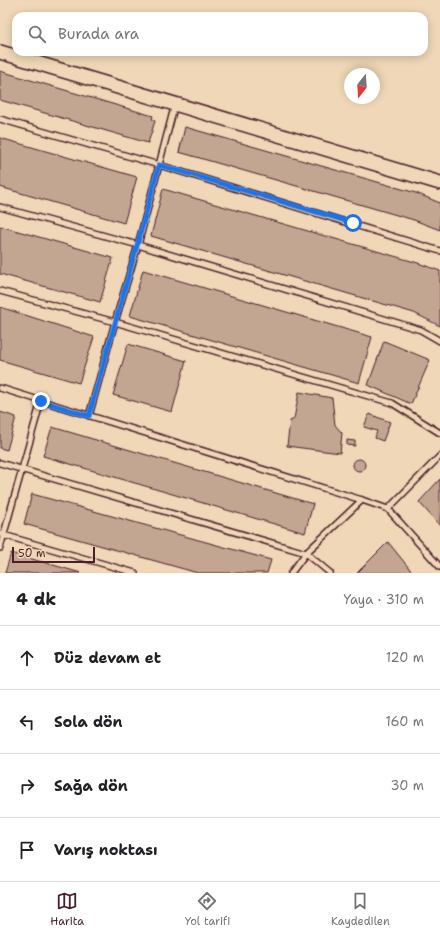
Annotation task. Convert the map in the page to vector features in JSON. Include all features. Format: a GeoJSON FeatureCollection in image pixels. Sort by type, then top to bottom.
{"type":"FeatureCollection","features":[{"type":"Feature","properties":{"kind":"street"},"geometry":{"type":"LineString","coordinates":[[0,52],[12,56]]}},
{"type":"Feature","properties":{"kind":"street"},"geometry":{"type":"LineString","coordinates":[[13,56],[440,183]]}},
{"type":"Feature","properties":{"kind":"lane"},"geometry":{"type":"LineString","coordinates":[[89,416],[138,245],[175,104]]}},
{"type":"Feature","properties":{"kind":"lane"},"geometry":{"type":"LineString","coordinates":[[0,119],[159,165],[440,251]]}},
{"type":"Feature","properties":{"kind":"lane"},"geometry":{"type":"LineString","coordinates":[[0,207],[138,245],[421,330],[440,341]]}},
{"type":"Feature","properties":{"kind":"lane"},"geometry":{"type":"LineString","coordinates":[[0,291],[115,322],[392,403],[440,433]]}},
{"type":"Feature","properties":{"kind":"lane"},"geometry":{"type":"LineString","coordinates":[[0,388],[388,509],[440,567]]}},
{"type":"Feature","properties":{"kind":"lane"},"geometry":{"type":"LineString","coordinates":[[0,548],[2,534],[23,470],[41,401]]}},
{"type":"Feature","properties":{"kind":"lane"},"geometry":{"type":"LineString","coordinates":[[388,509],[440,456]]}},
{"type":"Feature","properties":{"kind":"lane"},"geometry":{"type":"LineString","coordinates":[[0,463],[306,553],[330,573]]}},
{"type":"Feature","properties":{"kind":"lane"},"geometry":{"type":"LineString","coordinates":[[291,573],[306,553],[362,500]]}},
{"type":"Feature","properties":{"kind":"lane"},"geometry":{"type":"LineString","coordinates":[[2,534],[135,573]]}},
{"type":"Feature","properties":{"kind":"building"},"geometry":{"type":"Polygon","coordinates":[[[0,71],[153,116],[152,119],[155,121],[148,143],[0,100],[0,71]]]}},
{"type":"Feature","properties":{"kind":"building"},"geometry":{"type":"Polygon","coordinates":[[[185,127],[416,193],[440,203],[440,230],[414,220],[179,152],[185,127]]]}},
{"type":"Feature","properties":{"kind":"building"},"geometry":{"type":"Polygon","coordinates":[[[0,138],[137,177],[124,223],[0,187],[0,138]]]}},
{"type":"Feature","properties":{"kind":"building"},"geometry":{"type":"Polygon","coordinates":[[[163,189],[418,263],[440,271],[440,326],[414,313],[151,236],[163,189]]]}},
{"type":"Feature","properties":{"kind":"building"},"geometry":{"type":"Polygon","coordinates":[[[0,226],[113,258],[100,302],[0,274],[0,226]]]}},
{"type":"Feature","properties":{"kind":"building"},"geometry":{"type":"Polygon","coordinates":[[[143,270],[372,337],[359,383],[130,316],[143,270]]]}},
{"type":"Feature","properties":{"kind":"building"},"geometry":{"type":"Polygon","coordinates":[[[0,307],[94,337],[79,383],[0,360],[0,307]]]}},
{"type":"Feature","properties":{"kind":"building"},"geometry":{"type":"Polygon","coordinates":[[[384,341],[430,360],[411,404],[368,385],[384,341]]]}},
{"type":"Feature","properties":{"kind":"building"},"geometry":{"type":"Polygon","coordinates":[[[128,344],[186,361],[172,412],[113,395],[128,344]]]}},
{"type":"Feature","properties":{"kind":"building"},"geometry":{"type":"Polygon","coordinates":[[[299,392],[332,398],[335,425],[342,433],[340,453],[287,446],[290,421],[294,419],[299,392]]]}},
{"type":"Feature","properties":{"kind":"building"},"geometry":{"type":"Polygon","coordinates":[[[0,412],[16,417],[7,450],[0,448],[0,412]]]}},
{"type":"Feature","properties":{"kind":"building"},"geometry":{"type":"Polygon","coordinates":[[[369,414],[390,422],[383,441],[375,438],[377,431],[364,427],[369,414]]]}},
{"type":"Feature","properties":{"kind":"building"},"geometry":{"type":"Polygon","coordinates":[[[52,427],[313,504],[305,533],[43,456],[52,427]]]}},
{"type":"Feature","properties":{"kind":"building"},"geometry":{"type":"Polygon","coordinates":[[[347,440],[355,441],[355,446],[347,445],[347,440]]]}},
{"type":"Feature","properties":{"kind":"building"},"geometry":{"type":"Polygon","coordinates":[[[357,459],[361,459],[365,465],[361,471],[357,471],[353,467],[353,463],[357,459]]]}},
{"type":"Feature","properties":{"kind":"building"},"geometry":{"type":"Polygon","coordinates":[[[440,479],[440,526],[419,502],[440,479]]]}},
{"type":"Feature","properties":{"kind":"building"},"geometry":{"type":"Polygon","coordinates":[[[32,494],[271,560],[267,573],[198,573],[24,524],[32,494]]]}},
{"type":"Feature","properties":{"kind":"building"},"geometry":{"type":"Polygon","coordinates":[[[388,542],[413,573],[357,573],[388,542]]]}},
{"type":"Feature","properties":{"kind":"building"},"geometry":{"type":"Polygon","coordinates":[[[11,553],[81,573],[5,573],[11,553]]]}},
{"type":"Feature","properties":{"kind":"route"},"geometry":{"type":"LineString","coordinates":[[41,401],[89,416],[138,245],[159,165],[353,223]]}}]}
